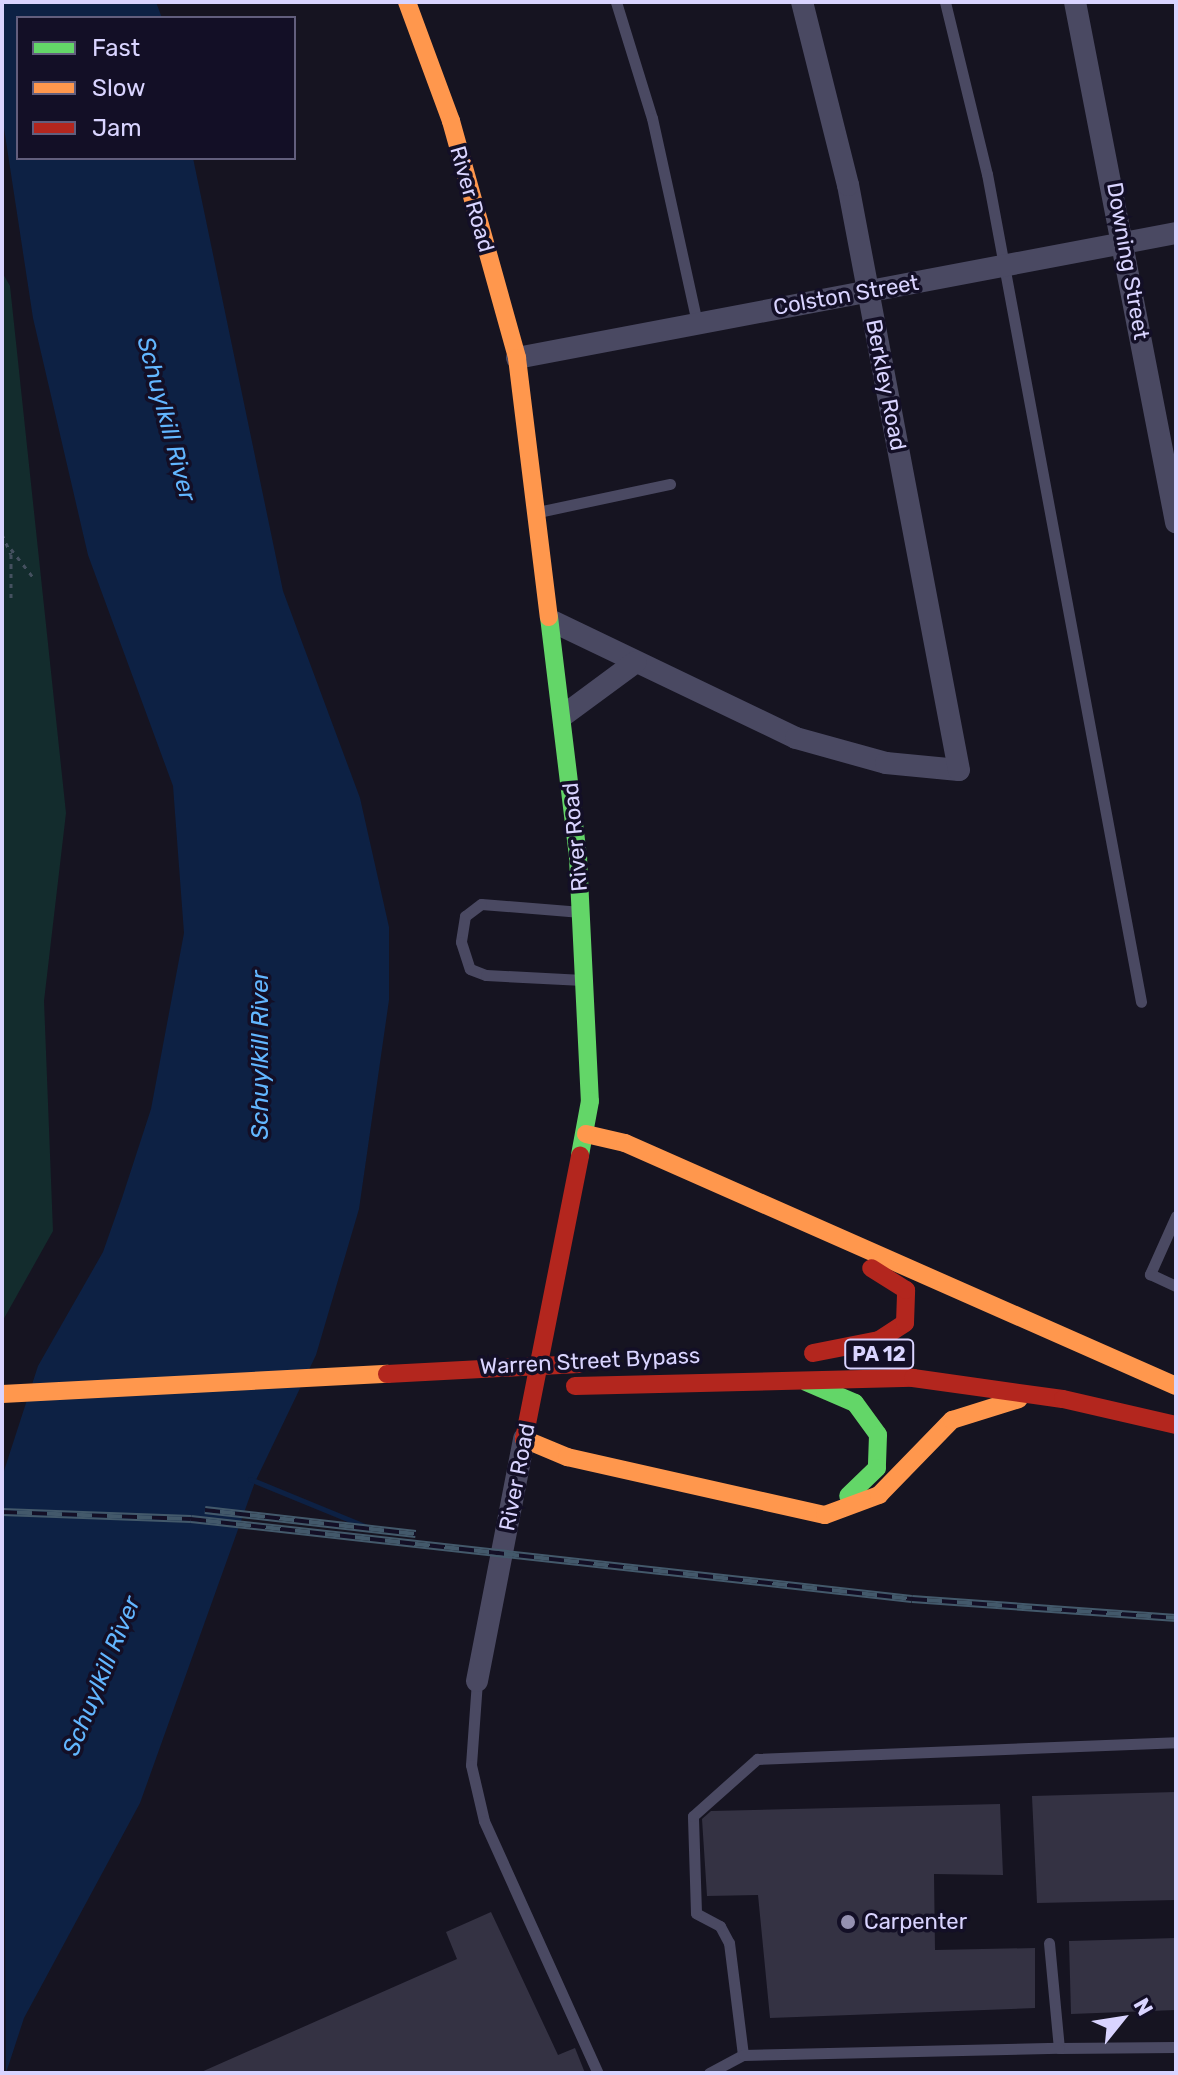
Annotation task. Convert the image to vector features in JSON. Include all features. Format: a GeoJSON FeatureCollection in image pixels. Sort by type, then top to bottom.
{"type":"FeatureCollection","features":[{"type":"Feature","properties":{"kind":"main road","name":"River Road"},"geometry":{"type":"LineString","coordinates":[[407,2],[451,121],[517,358],[536,512],[554,622],[581,912],[586,981],[586,1134],[524,1439]]}},
{"type":"Feature","properties":{"kind":"main road"},"geometry":{"type":"LineString","coordinates":[[586,1134],[619,1157],[886,1274],[906,1290],[910,1314],[898,1330],[813,1353]]}},
{"type":"Feature","properties":{"kind":"main road"},"geometry":{"type":"LineString","coordinates":[[586,1134],[625,1143],[1176,1386]]}},
{"type":"Feature","properties":{"kind":"main road","name":"PA 12"},"geometry":{"type":"LineString","coordinates":[[789,1353],[902,1354]]}},
{"type":"Feature","properties":{"kind":"main road","name":"Warren Street Bypass"},"geometry":{"type":"LineString","coordinates":[[2,1394],[587,1363]]}},
{"type":"Feature","properties":{"kind":"main road"},"geometry":{"type":"LineString","coordinates":[[524,1439],[570,1443],[810,1501],[863,1486],[880,1447],[865,1412],[829,1388],[767,1376]]}},
{"type":"Feature","properties":{"kind":"main road","name":"Warren Street Bypass"},"geometry":{"type":"LineString","coordinates":[[288,1401],[767,1376],[913,1378],[1063,1399],[1176,1425]]}},
{"type":"Feature","properties":{"kind":"main road"},"geometry":{"type":"LineString","coordinates":[[1115,1383],[1176,1397]]}},
{"type":"Feature","properties":{"kind":"main road"},"geometry":{"type":"LineString","coordinates":[[524,1439],[582,1461],[825,1515],[879,1495],[965,1412],[1011,1399],[1063,1399]]}},
{"type":"Feature","properties":{"kind":"main road"},"geometry":{"type":"LineString","coordinates":[[177,1407],[257,1403]]}},
{"type":"Feature","properties":{"kind":"main road"},"geometry":{"type":"LineString","coordinates":[[97,1411],[145,1409]]}},
{"type":"Feature","properties":{"kind":"street","name":"Berkley Road"},"geometry":{"type":"LineString","coordinates":[[636,662],[796,738],[886,763],[959,770],[868,290],[802,2]]}},
{"type":"Feature","properties":{"kind":"street","name":"Downing Street"},"geometry":{"type":"LineString","coordinates":[[1075,2],[1176,522]]}},
{"type":"Feature","properties":{"kind":"street","name":"Colston Street"},"geometry":{"type":"LineString","coordinates":[[517,358],[1176,233]]}},
{"type":"Feature","properties":{"kind":"street"},"geometry":{"type":"LineString","coordinates":[[554,622],[636,662],[564,715]]}},
{"type":"Feature","properties":{"kind":"street","name":"River Road"},"geometry":{"type":"LineString","coordinates":[[477,1681],[524,1439]]}},
{"type":"Feature","properties":{"kind":"lane"},"geometry":{"type":"LineString","coordinates":[[616,2],[652,118],[697,323]]}},
{"type":"Feature","properties":{"kind":"lane"},"geometry":{"type":"LineString","coordinates":[[945,2],[1003,267],[1141,1002]]}},
{"type":"Feature","properties":{"kind":"lane"},"geometry":{"type":"LineString","coordinates":[[536,512],[670,484]]}},
{"type":"Feature","properties":{"kind":"lane"},"geometry":{"type":"LineString","coordinates":[[581,912],[481,904],[465,916],[461,942],[470,969],[486,975],[586,981]]}},
{"type":"Feature","properties":{"kind":"lane"},"geometry":{"type":"LineString","coordinates":[[1176,1216],[1150,1274],[1176,1286]]}},
{"type":"Feature","properties":{"kind":"lane"},"geometry":{"type":"LineString","coordinates":[[477,1681],[471,1765],[484,1821],[598,2073]]}},
{"type":"Feature","properties":{"kind":"lane"},"geometry":{"type":"LineString","coordinates":[[743,2055],[729,1943],[720,1926],[696,1913],[693,1816],[757,1759],[1176,1742]]}},
{"type":"Feature","properties":{"kind":"lane"},"geometry":{"type":"LineString","coordinates":[[1049,1943],[1059,2048]]}},
{"type":"Feature","properties":{"kind":"lane"},"geometry":{"type":"LineString","coordinates":[[709,2073],[743,2055],[1176,2047]]}},
{"type":"Feature","properties":{"kind":"path"},"geometry":{"type":"LineString","coordinates":[[2,534],[33,577]]}},
{"type":"Feature","properties":{"kind":"path"},"geometry":{"type":"LineString","coordinates":[[8,544],[11,599]]}},
{"type":"Feature","properties":{"kind":"green space"},"geometry":{"type":"Polygon","coordinates":[[[2,272],[10,286],[66,813],[44,1001],[53,1231],[2,1322],[2,272]]]}},
{"type":"Feature","properties":{"kind":"water","name":"Schuylkill River"},"geometry":{"type":"Polygon","coordinates":[[[2,2],[156,2],[161,16],[16,16],[16,160],[193,160],[283,591],[360,798],[389,927],[389,1000],[359,1209],[316,1355],[255,1482],[140,1803],[24,2018],[6,2073],[2,1477],[38,1366],[103,1252],[122,1198],[151,1109],[184,933],[173,786],[88,555],[33,318],[2,115],[2,2]]]}},
{"type":"Feature","properties":{"kind":"building"},"geometry":{"type":"Polygon","coordinates":[[[1176,1792],[1176,1900],[1037,1903],[1032,1796],[1176,1792]]]}},
{"type":"Feature","properties":{"kind":"building","name":"Carpenter"},"geometry":{"type":"Polygon","coordinates":[[[1000,1804],[1003,1875],[934,1874],[935,1950],[1035,1948],[1035,2008],[770,2018],[758,1895],[707,1896],[702,1819],[711,1811],[1000,1804]]]}},
{"type":"Feature","properties":{"kind":"building"},"geometry":{"type":"Polygon","coordinates":[[[491,1912],[558,2055],[575,2048],[585,2073],[199,2073],[457,1959],[446,1932],[491,1912]]]}},
{"type":"Feature","properties":{"kind":"building"},"geometry":{"type":"Polygon","coordinates":[[[1176,1938],[1176,2010],[1071,2014],[1069,1941],[1176,1938]]]}},
{"type":"Feature","properties":{"kind":"waterway"},"geometry":{"type":"LineString","coordinates":[[250,1479],[367,1527]]}},
{"type":"Feature","properties":{"kind":"railway"},"geometry":{"type":"LineString","coordinates":[[205,1510],[416,1534]]}},
{"type":"Feature","properties":{"kind":"railway"},"geometry":{"type":"LineString","coordinates":[[2,1512],[191,1519],[912,1599],[1176,1618]]}},
{"type":"Feature","properties":{"kind":"traffic: fast"},"geometry":{"type":"LineString","coordinates":[[549,617],[578,858],[590,1101],[580,1155]]}},
{"type":"Feature","properties":{"kind":"traffic: fast"},"geometry":{"type":"LineString","coordinates":[[806,1382],[855,1403],[878,1435],[877,1468],[848,1496]]}},
{"type":"Feature","properties":{"kind":"traffic: slow"},"geometry":{"type":"LineString","coordinates":[[407,2],[451,121],[517,358],[549,617]]}},
{"type":"Feature","properties":{"kind":"traffic: slow"},"geometry":{"type":"LineString","coordinates":[[586,1134],[625,1143],[1176,1386]]}},
{"type":"Feature","properties":{"kind":"traffic: slow"},"geometry":{"type":"LineString","coordinates":[[2,1394],[387,1374]]}},
{"type":"Feature","properties":{"kind":"traffic: slow"},"geometry":{"type":"LineString","coordinates":[[524,1439],[567,1457],[825,1515],[879,1495],[952,1420],[1019,1399]]}},
{"type":"Feature","properties":{"kind":"traffic: jam"},"geometry":{"type":"LineString","coordinates":[[524,1439],[580,1155]]}},
{"type":"Feature","properties":{"kind":"traffic: jam"},"geometry":{"type":"LineString","coordinates":[[813,1353],[879,1340],[905,1323],[906,1290],[871,1268]]}},
{"type":"Feature","properties":{"kind":"traffic: jam"},"geometry":{"type":"LineString","coordinates":[[387,1374],[579,1364]]}},
{"type":"Feature","properties":{"kind":"traffic: jam"},"geometry":{"type":"LineString","coordinates":[[575,1386],[913,1378],[1063,1399],[1176,1425]]}},
{"type":"Feature","properties":{"kind":"place","name":"Carpenter"},"geometry":{"type":"Point","coordinates":[848,1922]}}]}
